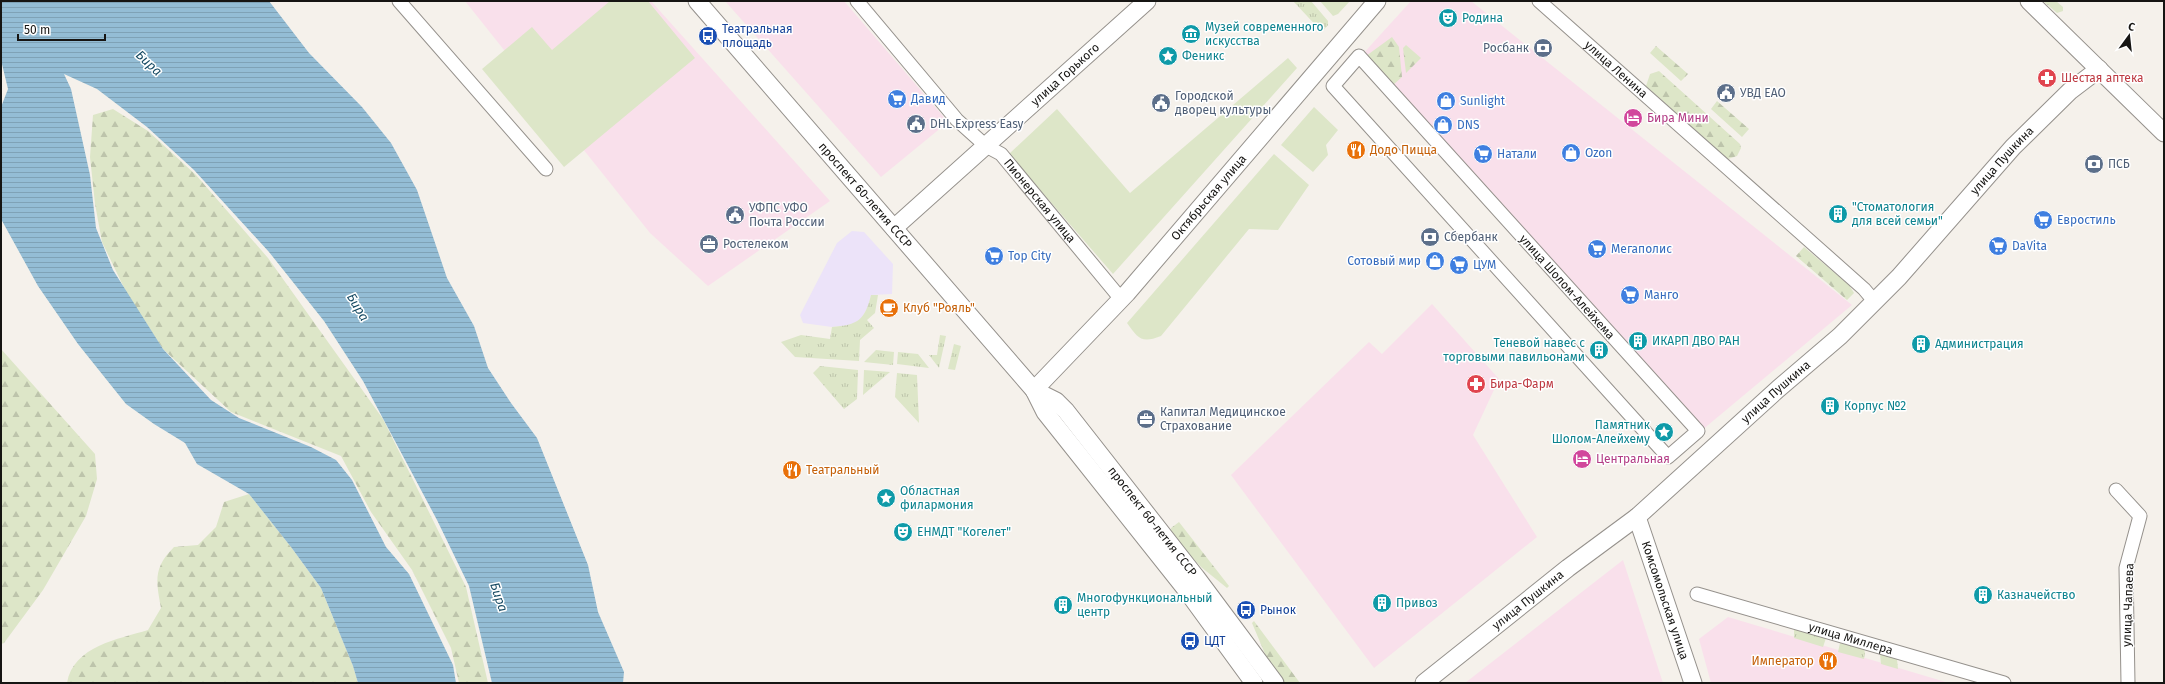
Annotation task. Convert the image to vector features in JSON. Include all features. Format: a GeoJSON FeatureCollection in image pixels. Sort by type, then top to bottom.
{"type":"FeatureCollection","features":[{"type":"Feature","properties":{"kind":"main road","name":"проспект 60-летия СССР"},"geometry":{"type":"LineString","coordinates":[[697,1],[1034,390],[1045,412],[1184,588],[1254,683]]}},
{"type":"Feature","properties":{"kind":"main road","name":"улица Горького"},"geometry":{"type":"LineString","coordinates":[[894,228],[1147,1]]}},
{"type":"Feature","properties":{"kind":"main road","name":"Октябрьская улица"},"geometry":{"type":"LineString","coordinates":[[1034,390],[1121,299],[1377,1]]}},
{"type":"Feature","properties":{"kind":"main road"},"geometry":{"type":"LineString","coordinates":[[2029,1],[2164,133]]}},
{"type":"Feature","properties":{"kind":"main road","name":"улица Пушкина"},"geometry":{"type":"LineString","coordinates":[[1424,683],[1568,568],[1637,517],[1778,389],[1840,336],[1875,302],[2013,147],[2070,91],[2098,69]]}},
{"type":"Feature","properties":{"kind":"main road","name":"проспект 60-летия СССР"},"geometry":{"type":"LineString","coordinates":[[1034,390],[1056,401],[1066,411],[1196,577],[1274,683]]}},
{"type":"Feature","properties":{"kind":"main road","name":"Комсомольская улица"},"geometry":{"type":"LineString","coordinates":[[1637,517],[1694,683]]}},
{"type":"Feature","properties":{"kind":"street"},"geometry":{"type":"LineString","coordinates":[[399,1],[546,169]]}},
{"type":"Feature","properties":{"kind":"street","name":"Пионерская улица"},"geometry":{"type":"LineString","coordinates":[[856,1],[957,120],[986,146],[1001,154],[1121,299]]}},
{"type":"Feature","properties":{"kind":"street","name":"улица Ленина"},"geometry":{"type":"LineString","coordinates":[[1538,1],[1864,289],[1875,302]]}},
{"type":"Feature","properties":{"kind":"street","name":"улица Шолом-Алейхема"},"geometry":{"type":"LineString","coordinates":[[1359,56],[1698,432],[1668,457],[1333,86],[1359,56]]}},
{"type":"Feature","properties":{"kind":"street","name":"улица Чапаева"},"geometry":{"type":"LineString","coordinates":[[2116,490],[2140,516],[2126,568],[2128,683]]}},
{"type":"Feature","properties":{"kind":"street","name":"улица Миллера"},"geometry":{"type":"LineString","coordinates":[[1697,594],[2004,683]]}},
{"type":"Feature","properties":{"kind":"shaded area"},"geometry":{"type":"Polygon","coordinates":[[[465,1],[651,1],[830,201],[708,286],[650,233],[465,1]]]}},
{"type":"Feature","properties":{"kind":"shaded area"},"geometry":{"type":"Polygon","coordinates":[[[725,1],[844,1],[948,122],[881,177],[725,1]]]}},
{"type":"Feature","properties":{"kind":"shaded area"},"geometry":{"type":"Polygon","coordinates":[[[1411,1],[1471,1],[1852,305],[1695,436],[1361,56],[1411,1]]]}},
{"type":"Feature","properties":{"kind":"shaded area"},"geometry":{"type":"Polygon","coordinates":[[[852,231],[864,232],[893,264],[892,294],[871,295],[868,307],[861,319],[852,325],[832,327],[803,323],[800,315],[837,243],[852,231]]]}},
{"type":"Feature","properties":{"kind":"shaded area"},"geometry":{"type":"Polygon","coordinates":[[[1432,304],[1499,379],[1473,435],[1537,537],[1374,668],[1231,475],[1369,342],[1382,354],[1432,304]]]}},
{"type":"Feature","properties":{"kind":"shaded area"},"geometry":{"type":"Polygon","coordinates":[[[1623,560],[1663,683],[1465,683],[1623,560]]]}},
{"type":"Feature","properties":{"kind":"shaded area"},"geometry":{"type":"Polygon","coordinates":[[[1728,617],[1949,683],[1711,683],[1699,639],[1728,617]]]}},
{"type":"Feature","properties":{"kind":"green space"},"geometry":{"type":"Polygon","coordinates":[[[610,1],[648,1],[695,58],[564,167],[482,69],[532,27],[552,50],[610,1]]]}},
{"type":"Feature","properties":{"kind":"green space"},"geometry":{"type":"Polygon","coordinates":[[[1293,1],[1311,1],[1328,21],[1328,25],[1322,32],[1293,1]]]}},
{"type":"Feature","properties":{"kind":"green space"},"geometry":{"type":"Polygon","coordinates":[[[1320,1],[1350,1],[1338,14],[1333,16],[1320,1]]]}},
{"type":"Feature","properties":{"kind":"green space"},"geometry":{"type":"Polygon","coordinates":[[[2043,1],[2056,1],[2063,7],[2063,11],[2057,13],[2043,1]]]}},
{"type":"Feature","properties":{"kind":"green space"},"geometry":{"type":"Polygon","coordinates":[[[1392,37],[1399,47],[1402,77],[1392,86],[1366,56],[1392,37]]]}},
{"type":"Feature","properties":{"kind":"green space"},"geometry":{"type":"Polygon","coordinates":[[[1406,45],[1421,58],[1406,73],[1403,48],[1406,45]]]}},
{"type":"Feature","properties":{"kind":"green space"},"geometry":{"type":"Polygon","coordinates":[[[1656,46],[1688,74],[1681,81],[1650,53],[1656,46]]]}},
{"type":"Feature","properties":{"kind":"green space"},"geometry":{"type":"Polygon","coordinates":[[[1288,58],[1297,68],[1113,274],[1009,154],[1057,109],[1130,193],[1288,58]]]}},
{"type":"Feature","properties":{"kind":"green space"},"geometry":{"type":"Polygon","coordinates":[[[1659,71],[1740,144],[1741,148],[1737,156],[1728,159],[1646,86],[1650,74],[1659,71]]]}},
{"type":"Feature","properties":{"kind":"green space"},"geometry":{"type":"Polygon","coordinates":[[[1717,101],[1749,129],[1742,137],[1711,109],[1717,101]]]}},
{"type":"Feature","properties":{"kind":"green space"},"geometry":{"type":"Polygon","coordinates":[[[1314,107],[1338,130],[1326,145],[1328,155],[1313,172],[1281,145],[1314,107]]]}},
{"type":"Feature","properties":{"kind":"green space"},"geometry":{"type":"Polygon","coordinates":[[[113,109],[148,131],[196,175],[268,258],[383,419],[466,587],[488,683],[459,683],[451,648],[412,570],[371,512],[341,456],[231,412],[163,349],[127,294],[102,242],[95,204],[90,157],[93,115],[113,109]]]}},
{"type":"Feature","properties":{"kind":"green space"},"geometry":{"type":"Polygon","coordinates":[[[1274,154],[1309,185],[1278,230],[1249,229],[1161,336],[1144,339],[1137,336],[1127,323],[1274,154]]]}},
{"type":"Feature","properties":{"kind":"green space"},"geometry":{"type":"Polygon","coordinates":[[[1804,247],[1849,285],[1854,293],[1847,300],[1796,256],[1804,247]]]}},
{"type":"Feature","properties":{"kind":"green space"},"geometry":{"type":"Polygon","coordinates":[[[871,295],[878,295],[875,313],[867,320],[874,328],[860,340],[859,361],[795,357],[781,342],[801,335],[830,339],[832,327],[854,323],[863,316],[871,295]]]}},
{"type":"Feature","properties":{"kind":"green space"},"geometry":{"type":"Polygon","coordinates":[[[940,335],[946,336],[939,368],[929,355],[937,355],[940,335]]]}},
{"type":"Feature","properties":{"kind":"green space"},"geometry":{"type":"Polygon","coordinates":[[[954,344],[961,346],[955,370],[948,369],[954,344]]]}},
{"type":"Feature","properties":{"kind":"green space"},"geometry":{"type":"Polygon","coordinates":[[[1,349],[95,454],[97,479],[86,516],[43,590],[4,643],[1,644],[1,349]]]}},
{"type":"Feature","properties":{"kind":"green space"},"geometry":{"type":"Polygon","coordinates":[[[876,350],[894,352],[893,365],[864,362],[876,350]]]}},
{"type":"Feature","properties":{"kind":"green space"},"geometry":{"type":"Polygon","coordinates":[[[898,352],[918,354],[929,368],[897,364],[898,352]]]}},
{"type":"Feature","properties":{"kind":"green space"},"geometry":{"type":"Polygon","coordinates":[[[820,366],[858,370],[857,399],[844,409],[813,373],[820,366]]]}},
{"type":"Feature","properties":{"kind":"green space"},"geometry":{"type":"Polygon","coordinates":[[[864,370],[890,372],[863,395],[864,370]]]}},
{"type":"Feature","properties":{"kind":"green space"},"geometry":{"type":"Polygon","coordinates":[[[897,373],[917,375],[919,423],[895,397],[897,373]]]}},
{"type":"Feature","properties":{"kind":"green space"},"geometry":{"type":"Polygon","coordinates":[[[249,494],[321,588],[353,666],[358,683],[67,683],[71,670],[78,660],[88,652],[111,641],[148,630],[161,608],[157,582],[159,568],[167,555],[174,547],[198,545],[216,527],[224,502],[249,494]]]}},
{"type":"Feature","properties":{"kind":"green space"},"geometry":{"type":"Polygon","coordinates":[[[1179,522],[1229,586],[1227,588],[1201,567],[1172,535],[1171,528],[1179,522]]]}},
{"type":"Feature","properties":{"kind":"green space"},"geometry":{"type":"Polygon","coordinates":[[[1254,621],[1300,683],[1283,683],[1268,661],[1252,623],[1254,621]]]}},
{"type":"Feature","properties":{"kind":"green space"},"geometry":{"type":"Polygon","coordinates":[[[1794,629],[1826,638],[1823,647],[1794,638],[1794,629]]]}},
{"type":"Feature","properties":{"kind":"green space"},"geometry":{"type":"Polygon","coordinates":[[[1840,643],[1864,649],[1864,659],[1838,652],[1840,643]]]}},
{"type":"Feature","properties":{"kind":"green space"},"geometry":{"type":"Polygon","coordinates":[[[1880,654],[1897,659],[1898,669],[1881,664],[1880,654]]]}},
{"type":"Feature","properties":{"kind":"water","name":"Бира"},"geometry":{"type":"Polygon","coordinates":[[[1,1],[269,1],[309,53],[362,107],[391,143],[417,190],[447,278],[474,326],[488,368],[511,403],[537,438],[588,565],[598,612],[624,672],[623,683],[492,683],[469,586],[437,520],[363,381],[324,321],[269,252],[194,170],[147,127],[97,89],[64,74],[71,89],[90,175],[96,228],[113,270],[163,349],[211,400],[239,418],[311,447],[336,460],[352,480],[386,547],[409,574],[453,665],[456,683],[358,683],[353,666],[321,588],[291,547],[249,494],[197,464],[185,443],[154,424],[126,404],[78,344],[38,286],[1,219],[1,107],[8,89],[1,60],[1,1]]]}},
{"type":"Feature","properties":{"kind":"place","name":"Родина"},"geometry":{"type":"Point","coordinates":[1448,18]}},
{"type":"Feature","properties":{"kind":"place","name":"Музей современного искусства"},"geometry":{"type":"Point","coordinates":[1191,34]}},
{"type":"Feature","properties":{"kind":"place","name":"Театральная площадь"},"geometry":{"type":"Point","coordinates":[708,36]}},
{"type":"Feature","properties":{"kind":"place","name":"Росбанк"},"geometry":{"type":"Point","coordinates":[1543,48]}},
{"type":"Feature","properties":{"kind":"place","name":"Феникс"},"geometry":{"type":"Point","coordinates":[1168,56]}},
{"type":"Feature","properties":{"kind":"place","name":"Шестая аптека"},"geometry":{"type":"Point","coordinates":[2047,78]}},
{"type":"Feature","properties":{"kind":"place","name":"УВД ЕАО"},"geometry":{"type":"Point","coordinates":[1726,93]}},
{"type":"Feature","properties":{"kind":"place","name":"Давид"},"geometry":{"type":"Point","coordinates":[897,99]}},
{"type":"Feature","properties":{"kind":"place","name":"Sunlight"},"geometry":{"type":"Point","coordinates":[1446,101]}},
{"type":"Feature","properties":{"kind":"place","name":"Городской дворец культуры"},"geometry":{"type":"Point","coordinates":[1161,103]}},
{"type":"Feature","properties":{"kind":"place","name":"Бира Мини"},"geometry":{"type":"Point","coordinates":[1633,118]}},
{"type":"Feature","properties":{"kind":"place","name":"DHL Express Easy"},"geometry":{"type":"Point","coordinates":[916,124]}},
{"type":"Feature","properties":{"kind":"place","name":"DNS"},"geometry":{"type":"Point","coordinates":[1443,125]}},
{"type":"Feature","properties":{"kind":"place","name":"Додо Пицца"},"geometry":{"type":"Point","coordinates":[1356,150]}},
{"type":"Feature","properties":{"kind":"place","name":"Ozon"},"geometry":{"type":"Point","coordinates":[1571,153]}},
{"type":"Feature","properties":{"kind":"place","name":"Натали"},"geometry":{"type":"Point","coordinates":[1483,154]}},
{"type":"Feature","properties":{"kind":"place","name":"ПСБ"},"geometry":{"type":"Point","coordinates":[2094,164]}},
{"type":"Feature","properties":{"kind":"place","name":"\"Стоматология для всей семьи\""},"geometry":{"type":"Point","coordinates":[1838,214]}},
{"type":"Feature","properties":{"kind":"place","name":"УФПС УФО Почта России"},"geometry":{"type":"Point","coordinates":[735,215]}},
{"type":"Feature","properties":{"kind":"place","name":"Евростиль"},"geometry":{"type":"Point","coordinates":[2043,220]}},
{"type":"Feature","properties":{"kind":"place","name":"Сбербанк"},"geometry":{"type":"Point","coordinates":[1430,237]}},
{"type":"Feature","properties":{"kind":"place","name":"Ростелеком"},"geometry":{"type":"Point","coordinates":[709,244]}},
{"type":"Feature","properties":{"kind":"place","name":"DaVita"},"geometry":{"type":"Point","coordinates":[1998,246]}},
{"type":"Feature","properties":{"kind":"place","name":"Мегаполис"},"geometry":{"type":"Point","coordinates":[1597,249]}},
{"type":"Feature","properties":{"kind":"place","name":"Top City"},"geometry":{"type":"Point","coordinates":[994,256]}},
{"type":"Feature","properties":{"kind":"place","name":"Сотовый мир"},"geometry":{"type":"Point","coordinates":[1435,261]}},
{"type":"Feature","properties":{"kind":"place","name":"ЦУМ"},"geometry":{"type":"Point","coordinates":[1459,265]}},
{"type":"Feature","properties":{"kind":"place","name":"Манго"},"geometry":{"type":"Point","coordinates":[1630,295]}},
{"type":"Feature","properties":{"kind":"place","name":"Клуб \"Рояль\""},"geometry":{"type":"Point","coordinates":[889,308]}},
{"type":"Feature","properties":{"kind":"place","name":"ИКАРП ДВО РАН"},"geometry":{"type":"Point","coordinates":[1638,341]}},
{"type":"Feature","properties":{"kind":"place","name":"Администрация"},"geometry":{"type":"Point","coordinates":[1921,344]}},
{"type":"Feature","properties":{"kind":"place","name":"Теневой навес с торговыми павильонами"},"geometry":{"type":"Point","coordinates":[1599,350]}},
{"type":"Feature","properties":{"kind":"place","name":"Бира-Фарм"},"geometry":{"type":"Point","coordinates":[1476,384]}},
{"type":"Feature","properties":{"kind":"place","name":"Корпус №2"},"geometry":{"type":"Point","coordinates":[1830,406]}},
{"type":"Feature","properties":{"kind":"place","name":"Капитал Медицинское Страхование"},"geometry":{"type":"Point","coordinates":[1146,419]}},
{"type":"Feature","properties":{"kind":"place","name":"Памятник Шолом-Алейхему"},"geometry":{"type":"Point","coordinates":[1664,432]}},
{"type":"Feature","properties":{"kind":"place","name":"Центральная"},"geometry":{"type":"Point","coordinates":[1582,459]}},
{"type":"Feature","properties":{"kind":"place","name":"Театральный"},"geometry":{"type":"Point","coordinates":[792,470]}},
{"type":"Feature","properties":{"kind":"place","name":"Областная филармония"},"geometry":{"type":"Point","coordinates":[886,498]}},
{"type":"Feature","properties":{"kind":"place","name":"ЕНМДТ \"Когелет\""},"geometry":{"type":"Point","coordinates":[903,532]}},
{"type":"Feature","properties":{"kind":"place","name":"Казначейство"},"geometry":{"type":"Point","coordinates":[1983,595]}},
{"type":"Feature","properties":{"kind":"place","name":"Привоз"},"geometry":{"type":"Point","coordinates":[1382,603]}},
{"type":"Feature","properties":{"kind":"place","name":"Многофункциональный центр"},"geometry":{"type":"Point","coordinates":[1063,605]}},
{"type":"Feature","properties":{"kind":"place","name":"Рынок"},"geometry":{"type":"Point","coordinates":[1246,610]}},
{"type":"Feature","properties":{"kind":"place","name":"ЦДТ"},"geometry":{"type":"Point","coordinates":[1190,641]}},
{"type":"Feature","properties":{"kind":"place","name":"Император"},"geometry":{"type":"Point","coordinates":[1828,661]}}]}
